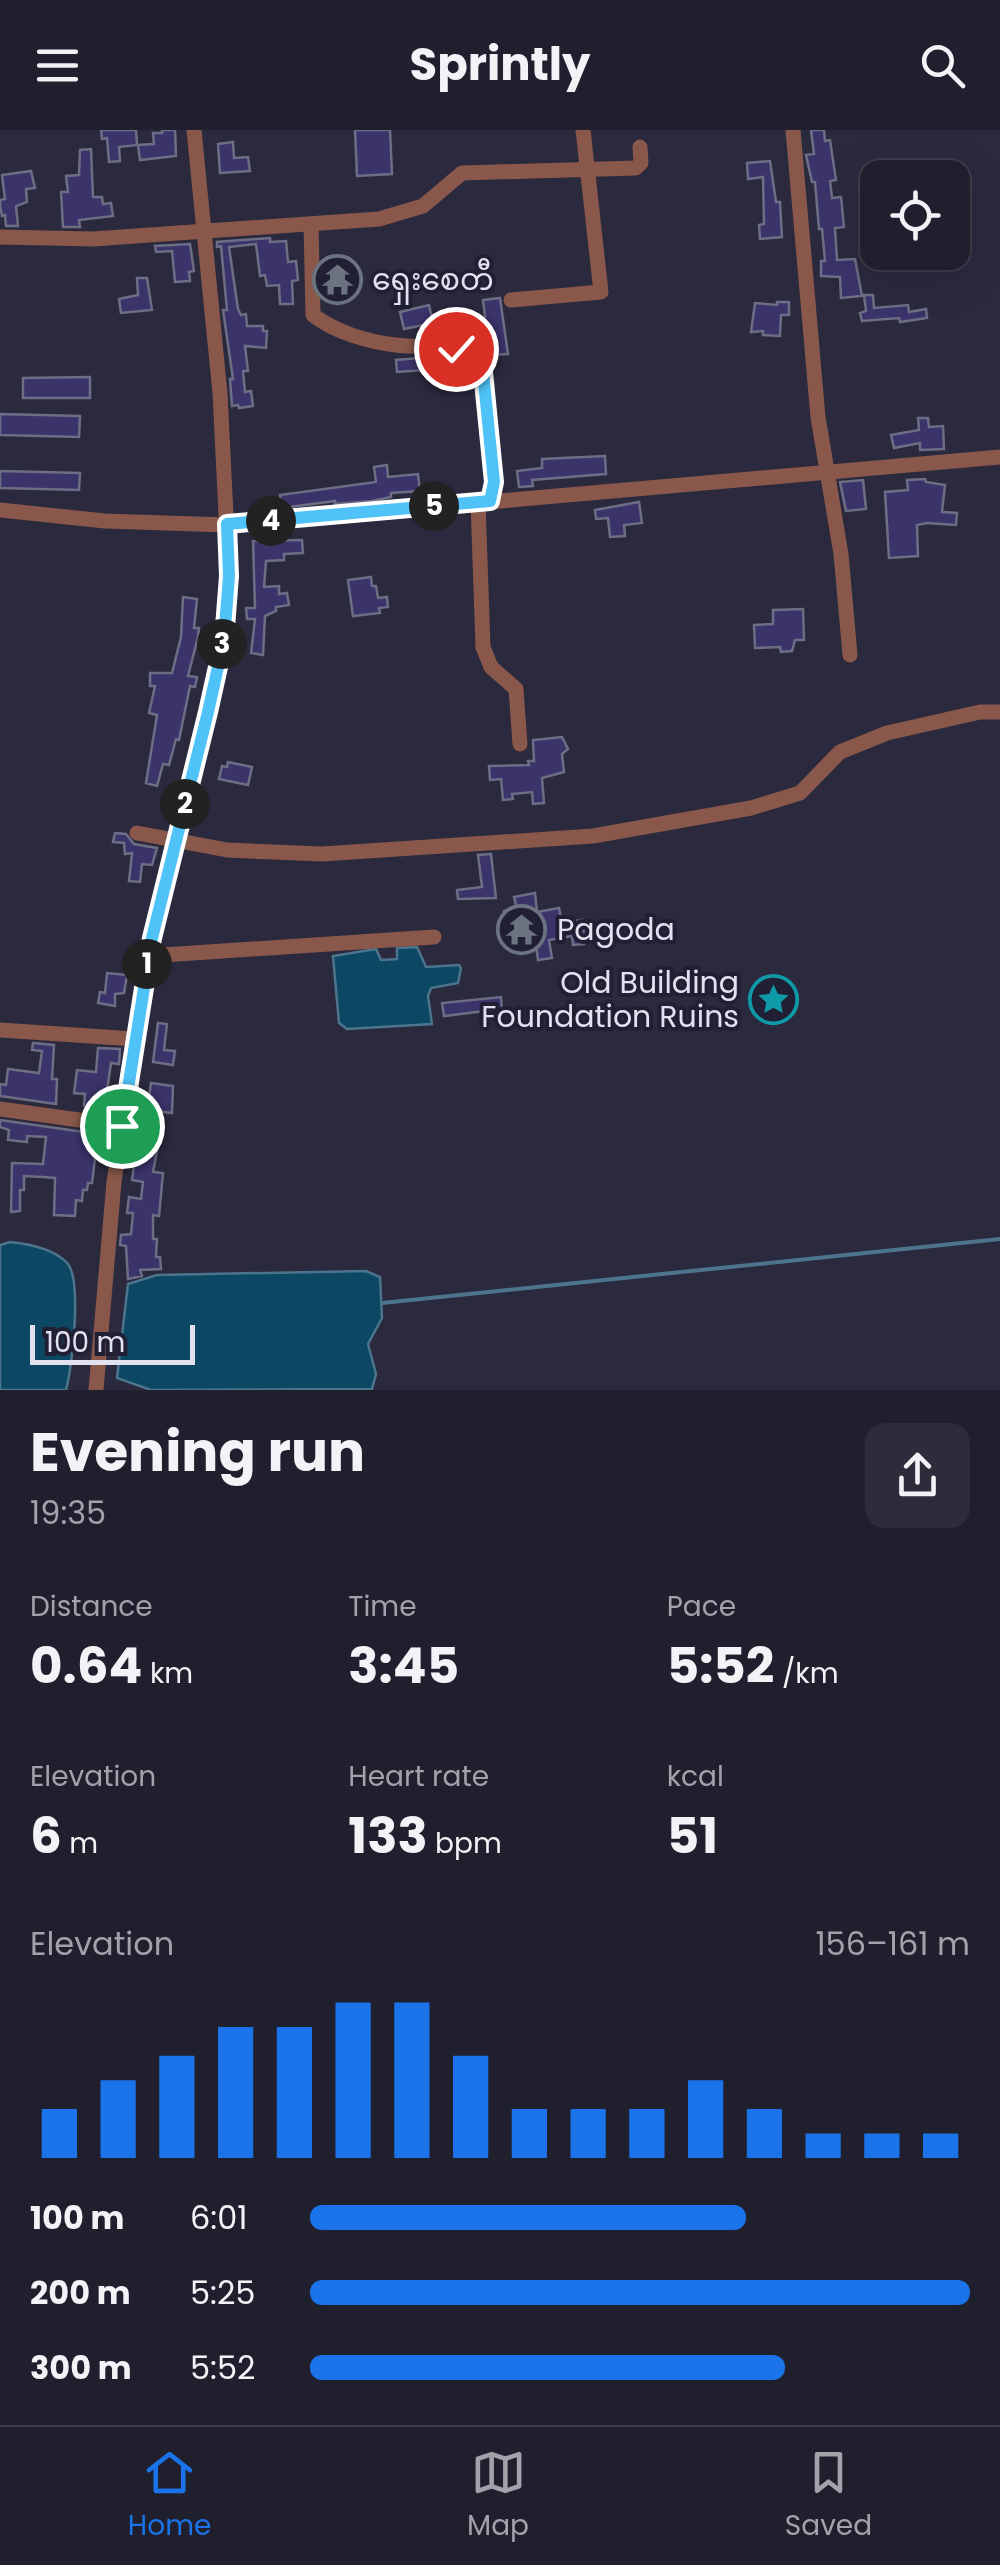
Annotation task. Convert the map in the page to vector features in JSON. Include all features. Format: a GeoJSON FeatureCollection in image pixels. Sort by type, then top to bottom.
{"type":"FeatureCollection","features":[{"type":"Feature","properties":{"kind":"street"},"geometry":{"type":"LineString","coordinates":[[96,1390],[114,1182],[148,956],[224,640],[229,576],[218,377],[194,130]]}},
{"type":"Feature","properties":{"kind":"street"},"geometry":{"type":"LineString","coordinates":[[511,300],[601,292],[584,130]]}},
{"type":"Feature","properties":{"kind":"street"},"geometry":{"type":"LineString","coordinates":[[792,130],[818,417],[841,554],[850,655]]}},
{"type":"Feature","properties":{"kind":"street"},"geometry":{"type":"LineString","coordinates":[[0,238],[58,240],[380,219],[424,206],[462,173],[636,168],[641,163],[640,147]]}},
{"type":"Feature","properties":{"kind":"street"},"geometry":{"type":"LineString","coordinates":[[311,224],[313,315],[329,327],[393,345],[456,349],[482,362],[494,482],[484,501],[482,647],[491,666],[516,689],[520,744]]}},
{"type":"Feature","properties":{"kind":"street"},"geometry":{"type":"LineString","coordinates":[[0,510],[106,520],[227,524],[1000,457]]}},
{"type":"Feature","properties":{"kind":"street"},"geometry":{"type":"LineString","coordinates":[[137,833],[227,850],[322,854],[594,836],[767,803],[800,793],[840,752],[887,733],[980,712],[1000,712]]}},
{"type":"Feature","properties":{"kind":"street"},"geometry":{"type":"LineString","coordinates":[[148,956],[434,937]]}},
{"type":"Feature","properties":{"kind":"street"},"geometry":{"type":"LineString","coordinates":[[0,1030],[136,1039]]}},
{"type":"Feature","properties":{"kind":"street"},"geometry":{"type":"LineString","coordinates":[[0,1109],[122,1126]]}},
{"type":"Feature","properties":{"kind":"water"},"geometry":{"type":"Polygon","coordinates":[[[417,947],[426,967],[461,968],[458,983],[431,988],[428,996],[432,1024],[347,1029],[339,1023],[333,956],[376,949],[381,960],[397,959],[397,948],[417,947]]]}},
{"type":"Feature","properties":{"kind":"water"},"geometry":{"type":"Polygon","coordinates":[[[10,1242],[49,1251],[68,1264],[72,1274],[74,1326],[66,1390],[0,1390],[0,1245],[10,1242]]]}},
{"type":"Feature","properties":{"kind":"water"},"geometry":{"type":"Polygon","coordinates":[[[366,1271],[380,1277],[382,1318],[368,1344],[376,1374],[372,1389],[151,1390],[117,1378],[128,1284],[157,1275],[366,1271]]]}},
{"type":"Feature","properties":{"kind":"building"},"geometry":{"type":"Polygon","coordinates":[[[101,130],[136,130],[137,145],[119,147],[120,161],[109,162],[107,138],[102,139],[101,130]]]}},
{"type":"Feature","properties":{"kind":"building"},"geometry":{"type":"Polygon","coordinates":[[[175,130],[176,156],[140,160],[138,145],[154,144],[153,133],[175,130]]]}},
{"type":"Feature","properties":{"kind":"building"},"geometry":{"type":"Polygon","coordinates":[[[355,130],[390,130],[392,174],[357,176],[355,130]]]}},
{"type":"Feature","properties":{"kind":"building"},"geometry":{"type":"Polygon","coordinates":[[[811,130],[824,130],[825,141],[830,140],[836,180],[830,181],[832,198],[841,197],[844,227],[835,228],[837,260],[855,259],[862,296],[841,298],[840,277],[821,276],[821,261],[825,261],[822,229],[815,182],[806,155],[814,154],[811,130]]]}},
{"type":"Feature","properties":{"kind":"building"},"geometry":{"type":"Polygon","coordinates":[[[233,142],[234,158],[248,157],[250,171],[220,173],[218,144],[233,142]]]}},
{"type":"Feature","properties":{"kind":"building"},"geometry":{"type":"Polygon","coordinates":[[[91,149],[93,197],[102,197],[103,204],[111,203],[113,216],[79,220],[80,227],[63,227],[61,192],[68,192],[66,176],[79,175],[80,150],[91,149]]]}},
{"type":"Feature","properties":{"kind":"building"},"geometry":{"type":"Polygon","coordinates":[[[770,161],[776,202],[780,202],[782,237],[760,239],[759,225],[764,224],[763,177],[748,179],[747,163],[770,161]]]}},
{"type":"Feature","properties":{"kind":"building"},"geometry":{"type":"Polygon","coordinates":[[[31,171],[35,188],[26,189],[27,202],[16,206],[18,226],[6,226],[0,206],[0,200],[5,199],[2,175],[31,171]]]}},
{"type":"Feature","properties":{"kind":"building"},"geometry":{"type":"Polygon","coordinates":[[[270,238],[270,242],[286,241],[288,262],[296,261],[298,280],[292,281],[293,304],[280,304],[279,285],[267,286],[265,275],[260,276],[256,244],[229,247],[238,309],[241,315],[246,314],[247,326],[263,326],[263,331],[267,331],[266,348],[245,346],[245,392],[251,391],[253,406],[239,408],[232,406],[233,379],[223,310],[227,310],[221,246],[217,247],[217,242],[270,238]]]}},
{"type":"Feature","properties":{"kind":"building"},"geometry":{"type":"Polygon","coordinates":[[[190,244],[194,271],[189,272],[190,281],[175,282],[172,251],[156,252],[155,246],[190,244]]]}},
{"type":"Feature","properties":{"kind":"building"},"geometry":{"type":"Polygon","coordinates":[[[137,278],[147,278],[152,310],[121,313],[119,299],[138,295],[137,278]]]}},
{"type":"Feature","properties":{"kind":"building"},"geometry":{"type":"Polygon","coordinates":[[[864,295],[873,295],[874,308],[908,305],[909,312],[926,309],[927,318],[862,321],[860,313],[866,311],[864,295]]]}},
{"type":"Feature","properties":{"kind":"building"},"geometry":{"type":"Polygon","coordinates":[[[500,298],[508,354],[491,355],[486,339],[450,337],[448,322],[485,317],[483,300],[500,298]]]}},
{"type":"Feature","properties":{"kind":"building"},"geometry":{"type":"Polygon","coordinates":[[[789,302],[789,315],[781,315],[780,336],[751,332],[755,303],[789,302]]]}},
{"type":"Feature","properties":{"kind":"building"},"geometry":{"type":"Polygon","coordinates":[[[429,305],[433,323],[404,329],[400,312],[429,305]]]}},
{"type":"Feature","properties":{"kind":"building"},"geometry":{"type":"Polygon","coordinates":[[[396,360],[451,360],[468,367],[397,372],[396,360]]]}},
{"type":"Feature","properties":{"kind":"building"},"geometry":{"type":"Polygon","coordinates":[[[90,377],[90,398],[23,398],[23,378],[90,377]]]}},
{"type":"Feature","properties":{"kind":"building"},"geometry":{"type":"Polygon","coordinates":[[[0,414],[80,416],[79,437],[0,435],[0,414]]]}},
{"type":"Feature","properties":{"kind":"building"},"geometry":{"type":"Polygon","coordinates":[[[918,418],[928,418],[929,427],[943,426],[944,449],[920,450],[920,443],[894,448],[891,435],[919,430],[918,418]]]}},
{"type":"Feature","properties":{"kind":"building"},"geometry":{"type":"Polygon","coordinates":[[[605,456],[606,474],[532,480],[533,486],[519,487],[517,471],[542,468],[542,459],[605,456]]]}},
{"type":"Feature","properties":{"kind":"building"},"geometry":{"type":"Polygon","coordinates":[[[387,465],[388,477],[418,474],[420,491],[391,493],[391,497],[372,501],[282,508],[280,495],[376,482],[374,467],[387,465]]]}},
{"type":"Feature","properties":{"kind":"building"},"geometry":{"type":"Polygon","coordinates":[[[0,471],[80,473],[79,490],[0,488],[0,471]]]}},
{"type":"Feature","properties":{"kind":"building"},"geometry":{"type":"Polygon","coordinates":[[[925,479],[945,485],[942,512],[957,513],[956,525],[917,525],[918,556],[889,558],[885,492],[908,490],[907,480],[925,479]]]}},
{"type":"Feature","properties":{"kind":"building"},"geometry":{"type":"Polygon","coordinates":[[[863,480],[866,509],[846,511],[840,482],[863,480]]]}},
{"type":"Feature","properties":{"kind":"building"},"geometry":{"type":"Polygon","coordinates":[[[639,502],[642,523],[624,525],[625,536],[610,537],[608,518],[596,519],[595,510],[639,502]]]}},
{"type":"Feature","properties":{"kind":"building"},"geometry":{"type":"Polygon","coordinates":[[[302,540],[303,553],[284,554],[284,560],[266,561],[264,587],[279,586],[279,594],[287,593],[289,605],[276,607],[276,611],[265,616],[263,655],[251,653],[255,619],[247,619],[246,608],[255,608],[253,541],[302,540]]]}},
{"type":"Feature","properties":{"kind":"building"},"geometry":{"type":"Polygon","coordinates":[[[371,577],[378,598],[387,597],[388,607],[379,608],[380,613],[353,616],[348,580],[371,577]]]}},
{"type":"Feature","properties":{"kind":"building"},"geometry":{"type":"Polygon","coordinates":[[[183,597],[197,599],[194,628],[199,628],[198,637],[188,676],[197,677],[195,687],[190,686],[179,740],[176,739],[169,765],[163,764],[157,786],[146,783],[157,715],[149,713],[155,686],[150,686],[150,673],[172,673],[181,637],[183,597]]]}},
{"type":"Feature","properties":{"kind":"building"},"geometry":{"type":"Polygon","coordinates":[[[803,609],[804,640],[795,640],[792,651],[781,652],[780,647],[755,648],[754,625],[773,624],[773,610],[803,609]]]}},
{"type":"Feature","properties":{"kind":"building"},"geometry":{"type":"Polygon","coordinates":[[[562,737],[568,749],[562,754],[564,772],[542,778],[544,803],[533,804],[532,792],[512,794],[513,799],[503,800],[501,779],[490,780],[489,766],[529,765],[528,761],[534,761],[533,740],[562,737]]]}},
{"type":"Feature","properties":{"kind":"building"},"geometry":{"type":"Polygon","coordinates":[[[228,762],[252,767],[248,785],[219,779],[222,766],[227,767],[228,762]]]}},
{"type":"Feature","properties":{"kind":"building"},"geometry":{"type":"Polygon","coordinates":[[[115,833],[126,834],[134,844],[157,848],[152,865],[142,864],[140,882],[129,881],[132,853],[125,854],[124,843],[113,842],[115,833]]]}},
{"type":"Feature","properties":{"kind":"building"},"geometry":{"type":"Polygon","coordinates":[[[491,854],[496,898],[458,899],[457,890],[482,887],[478,855],[491,854]]]}},
{"type":"Feature","properties":{"kind":"building"},"geometry":{"type":"Polygon","coordinates":[[[535,893],[537,912],[559,908],[562,923],[583,920],[584,944],[573,945],[572,936],[549,940],[552,958],[538,960],[535,937],[507,940],[504,911],[517,909],[514,897],[535,893]]]}},
{"type":"Feature","properties":{"kind":"building"},"geometry":{"type":"Polygon","coordinates":[[[107,973],[127,975],[124,993],[115,994],[115,1006],[98,1003],[100,992],[105,993],[107,973]]]}},
{"type":"Feature","properties":{"kind":"building"},"geometry":{"type":"Polygon","coordinates":[[[501,997],[502,1009],[444,1016],[442,1003],[501,997]]]}},
{"type":"Feature","properties":{"kind":"building"},"geometry":{"type":"Polygon","coordinates":[[[158,1023],[167,1024],[164,1050],[175,1051],[173,1065],[153,1062],[158,1023]]]}},
{"type":"Feature","properties":{"kind":"building"},"geometry":{"type":"Polygon","coordinates":[[[33,1043],[54,1045],[52,1079],[57,1079],[56,1104],[0,1096],[0,1084],[6,1085],[8,1069],[39,1073],[42,1051],[32,1050],[33,1043]]]}},
{"type":"Feature","properties":{"kind":"building"},"geometry":{"type":"Polygon","coordinates":[[[98,1048],[120,1049],[119,1064],[111,1063],[101,1112],[84,1106],[85,1094],[74,1093],[77,1070],[96,1072],[98,1048]]]}},
{"type":"Feature","properties":{"kind":"building"},"geometry":{"type":"Polygon","coordinates":[[[151,1083],[173,1086],[172,1113],[147,1110],[151,1083]]]}},
{"type":"Feature","properties":{"kind":"building"},"geometry":{"type":"Polygon","coordinates":[[[0,1120],[98,1134],[92,1183],[83,1190],[82,1201],[76,1200],[75,1216],[54,1215],[55,1178],[43,1177],[24,1176],[20,1211],[11,1212],[12,1163],[43,1164],[46,1137],[27,1136],[27,1142],[8,1140],[9,1130],[0,1127],[0,1120]]]}},
{"type":"Feature","properties":{"kind":"building"},"geometry":{"type":"Polygon","coordinates":[[[139,1127],[161,1130],[153,1172],[163,1173],[159,1216],[153,1215],[153,1239],[157,1239],[156,1257],[160,1257],[161,1269],[140,1270],[142,1276],[128,1279],[126,1246],[120,1245],[121,1235],[131,1234],[133,1213],[127,1213],[129,1197],[141,1199],[143,1182],[132,1180],[139,1127]]]}},
{"type":"Feature","properties":{"kind":"waterway"},"geometry":{"type":"LineString","coordinates":[[382,1303],[1000,1239]]}},
{"type":"Feature","properties":{"kind":"place","name":"ရှေးစေတီ"},"geometry":{"type":"Point","coordinates":[337,279]}},
{"type":"Feature","properties":{"kind":"place","name":"Pagoda"},"geometry":{"type":"Point","coordinates":[522,929]}},
{"type":"Feature","properties":{"kind":"place","name":"Old Building Foundation Ruins"},"geometry":{"type":"Point","coordinates":[774,999]}},
{"type":"Feature","properties":{"kind":"route"},"geometry":{"type":"LineString","coordinates":[[122,1126],[148,956],[224,640],[229,576],[227,524],[490,501],[494,482],[482,362],[456,349]]}}]}
